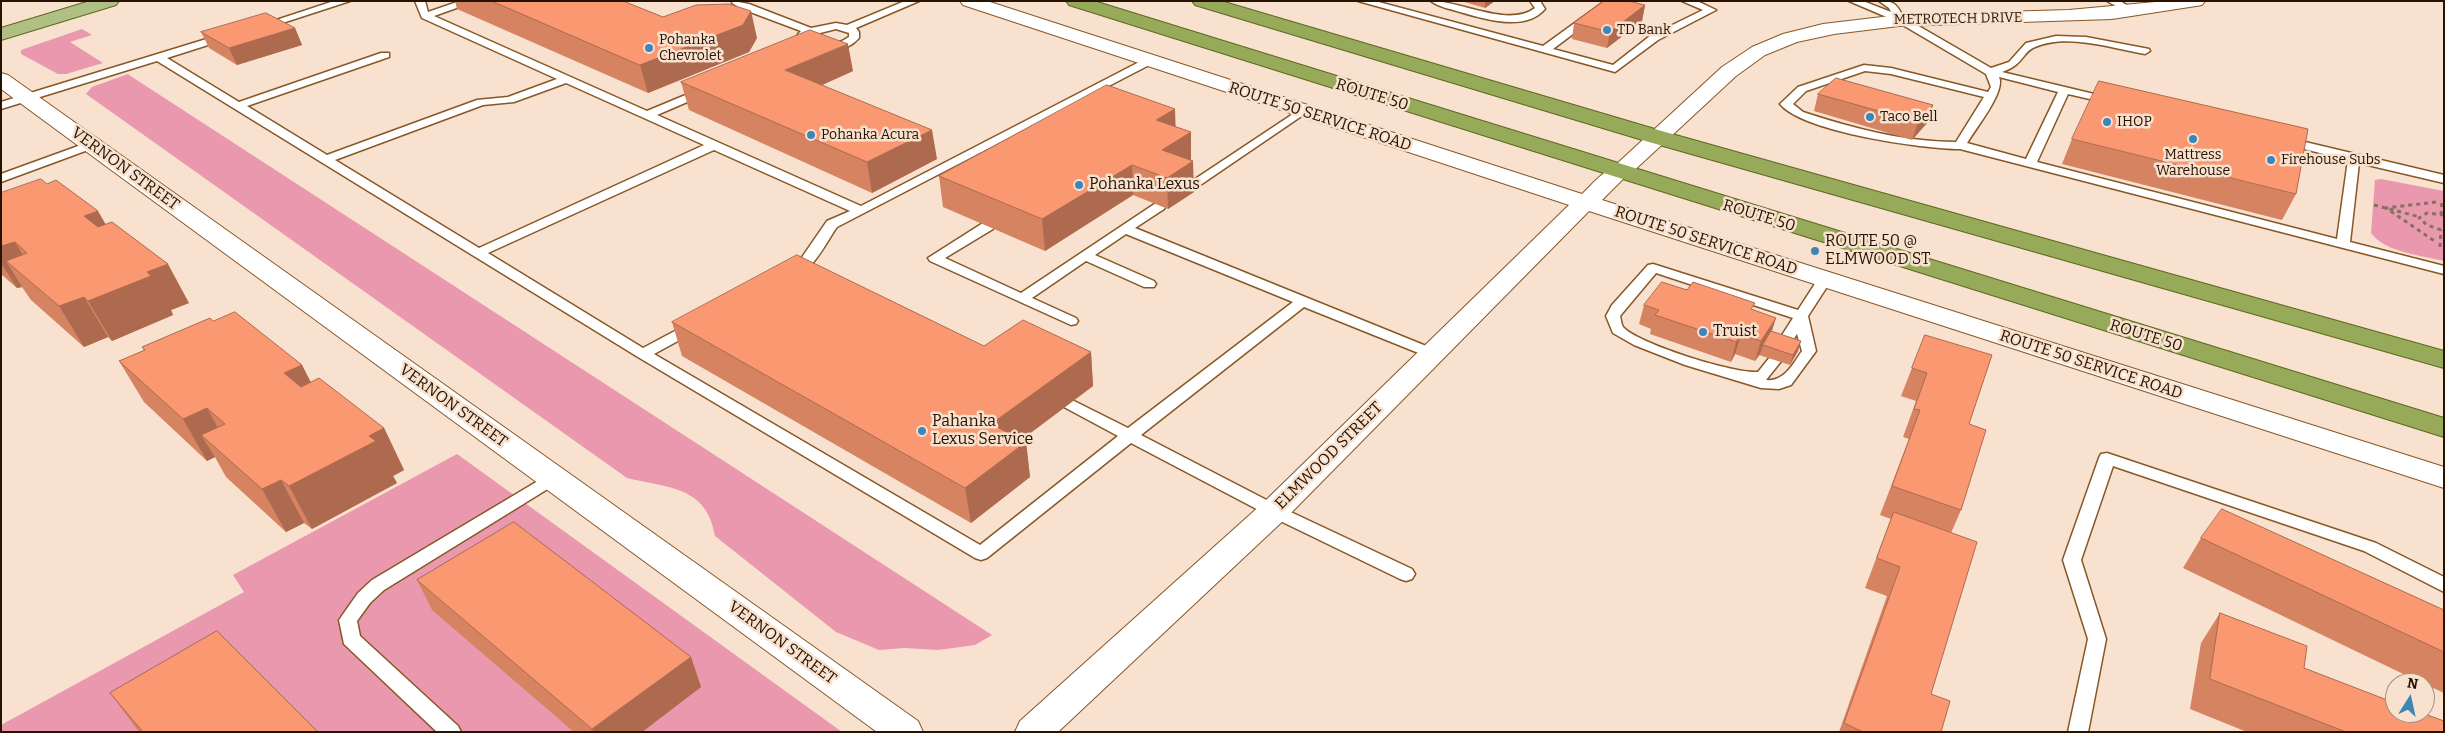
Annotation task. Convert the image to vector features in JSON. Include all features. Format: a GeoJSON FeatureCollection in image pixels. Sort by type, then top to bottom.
{"type":"FeatureCollection","features":[{"type":"Feature","properties":{"kind":"highway","name":"ROUTE 50"},"geometry":{"type":"LineString","coordinates":[[1075,1],[2444,428]]}},
{"type":"Feature","properties":{"kind":"highway"},"geometry":{"type":"LineString","coordinates":[[1201,1],[1657,137],[2444,360]]}},
{"type":"Feature","properties":{"kind":"main road"},"geometry":{"type":"LineString","coordinates":[[1,16],[50,1]]}},
{"type":"Feature","properties":{"kind":"main road"},"geometry":{"type":"LineString","coordinates":[[1,34],[110,1]]}},
{"type":"Feature","properties":{"kind":"street","name":"ROUTE 50 SERVICE ROAD"},"geometry":{"type":"LineString","coordinates":[[969,1],[1302,111],[2444,478]]}},
{"type":"Feature","properties":{"kind":"street","name":"METROTECH DRIVE"},"geometry":{"type":"LineString","coordinates":[[1619,172],[1733,68],[1768,46],[1789,37],[1900,19],[2056,18],[2133,12],[2196,1]]}},
{"type":"Feature","properties":{"kind":"street","name":"VERNON STREET"},"geometry":{"type":"LineString","coordinates":[[1,79],[905,732]]}},
{"type":"Feature","properties":{"kind":"street","name":"ELMWOOD STREET"},"geometry":{"type":"LineString","coordinates":[[1033,732],[1274,511],[1585,202],[1619,172]]}},
{"type":"Feature","properties":{"kind":"lane"},"geometry":{"type":"LineString","coordinates":[[251,29],[345,1]]}},
{"type":"Feature","properties":{"kind":"lane"},"geometry":{"type":"LineString","coordinates":[[420,1],[425,16],[861,211]]}},
{"type":"Feature","properties":{"kind":"lane"},"geometry":{"type":"LineString","coordinates":[[425,16],[471,1]]}},
{"type":"Feature","properties":{"kind":"lane"},"geometry":{"type":"LineString","coordinates":[[733,1],[810,31]]}},
{"type":"Feature","properties":{"kind":"lane"},"geometry":{"type":"LineString","coordinates":[[848,28],[856,34],[849,42],[831,48],[803,49],[800,38],[810,31],[826,27],[848,28],[914,1]]}},
{"type":"Feature","properties":{"kind":"lane"},"geometry":{"type":"LineString","coordinates":[[1364,1],[1615,69],[1654,38],[1711,10],[1687,1]]}},
{"type":"Feature","properties":{"kind":"lane"},"geometry":{"type":"LineString","coordinates":[[1436,1],[1500,18],[1515,19],[1528,18],[1536,14],[1540,9],[1535,1]]}},
{"type":"Feature","properties":{"kind":"lane"},"geometry":{"type":"LineString","coordinates":[[1545,50],[1612,1]]}},
{"type":"Feature","properties":{"kind":"lane"},"geometry":{"type":"LineString","coordinates":[[1854,1],[1900,19],[1990,72],[2122,103]]}},
{"type":"Feature","properties":{"kind":"lane"},"geometry":{"type":"LineString","coordinates":[[1884,1],[1893,6],[1900,19]]}},
{"type":"Feature","properties":{"kind":"lane"},"geometry":{"type":"LineString","coordinates":[[2112,1],[2133,12]]}},
{"type":"Feature","properties":{"kind":"lane"},"geometry":{"type":"LineString","coordinates":[[713,18],[746,6]]}},
{"type":"Feature","properties":{"kind":"lane"},"geometry":{"type":"LineString","coordinates":[[1,106],[233,35]]}},
{"type":"Feature","properties":{"kind":"lane"},"geometry":{"type":"LineString","coordinates":[[1990,72],[2009,66],[2017,60],[2025,47],[2040,41],[2089,41],[2144,51]]}},
{"type":"Feature","properties":{"kind":"lane"},"geometry":{"type":"LineString","coordinates":[[237,106],[385,55]]}},
{"type":"Feature","properties":{"kind":"lane"},"geometry":{"type":"LineString","coordinates":[[158,57],[643,354],[982,554],[1129,436],[1303,301]]}},
{"type":"Feature","properties":{"kind":"lane"},"geometry":{"type":"LineString","coordinates":[[778,280],[808,269],[832,224],[861,211],[1149,61]]}},
{"type":"Feature","properties":{"kind":"lane"},"geometry":{"type":"LineString","coordinates":[[1992,96],[1892,71],[1864,68],[1802,89],[1786,104],[1798,114],[1908,143],[1930,146],[1960,145],[2444,270]]}},
{"type":"Feature","properties":{"kind":"lane"},"geometry":{"type":"LineString","coordinates":[[1960,145],[1996,88],[1995,80],[1990,72]]}},
{"type":"Feature","properties":{"kind":"lane"},"geometry":{"type":"LineString","coordinates":[[326,160],[481,102],[510,100],[566,79]]}},
{"type":"Feature","properties":{"kind":"lane"},"geometry":{"type":"LineString","coordinates":[[648,115],[719,85]]}},
{"type":"Feature","properties":{"kind":"lane"},"geometry":{"type":"LineString","coordinates":[[2030,164],[2064,90]]}},
{"type":"Feature","properties":{"kind":"lane"},"geometry":{"type":"LineString","coordinates":[[1186,189],[1302,111]]}},
{"type":"Feature","properties":{"kind":"lane"},"geometry":{"type":"LineString","coordinates":[[2267,137],[2444,179]]}},
{"type":"Feature","properties":{"kind":"lane"},"geometry":{"type":"LineString","coordinates":[[1,178],[92,145]]}},
{"type":"Feature","properties":{"kind":"lane"},"geometry":{"type":"LineString","coordinates":[[478,253],[714,145]]}},
{"type":"Feature","properties":{"kind":"lane"},"geometry":{"type":"LineString","coordinates":[[2344,244],[2354,158]]}},
{"type":"Feature","properties":{"kind":"lane"},"geometry":{"type":"LineString","coordinates":[[1022,298],[1160,206]]}},
{"type":"Feature","properties":{"kind":"lane"},"geometry":{"type":"LineString","coordinates":[[988,226],[935,258],[1071,321]]}},
{"type":"Feature","properties":{"kind":"lane"},"geometry":{"type":"LineString","coordinates":[[1125,229],[1432,353]]}},
{"type":"Feature","properties":{"kind":"lane"},"geometry":{"type":"LineString","coordinates":[[1085,256],[1149,284]]}},
{"type":"Feature","properties":{"kind":"lane"},"geometry":{"type":"LineString","coordinates":[[1653,268],[1801,316],[1802,328],[1809,351],[1788,380],[1775,386],[1766,386],[1657,349],[1627,336],[1618,329],[1613,316],[1617,308],[1653,268]]}},
{"type":"Feature","properties":{"kind":"lane"},"geometry":{"type":"LineString","coordinates":[[1782,346],[1825,279]]}},
{"type":"Feature","properties":{"kind":"lane"},"geometry":{"type":"LineString","coordinates":[[643,354],[703,322]]}},
{"type":"Feature","properties":{"kind":"lane"},"geometry":{"type":"LineString","coordinates":[[1732,374],[1746,377],[1763,376],[1774,360]]}},
{"type":"Feature","properties":{"kind":"lane"},"geometry":{"type":"LineString","coordinates":[[1069,404],[1274,511],[1406,574]]}},
{"type":"Feature","properties":{"kind":"lane"},"geometry":{"type":"LineString","coordinates":[[2078,732],[2097,639],[2072,560],[2107,458],[2370,547],[2444,584]]}},
{"type":"Feature","properties":{"kind":"lane"},"geometry":{"type":"LineString","coordinates":[[451,732],[351,639],[348,620],[364,598],[378,585],[553,478]]}},
{"type":"Feature","properties":{"kind":"path"},"geometry":{"type":"LineString","coordinates":[[2386,208],[2442,202],[2442,215],[2427,213],[2420,217]]}},
{"type":"Feature","properties":{"kind":"path"},"geometry":{"type":"LineString","coordinates":[[2386,208],[2420,217],[2427,225],[2442,230],[2442,244]]}},
{"type":"Feature","properties":{"kind":"path"},"geometry":{"type":"LineString","coordinates":[[2386,208],[2442,244]]}},
{"type":"Feature","properties":{"kind":"shaded area"},"geometry":{"type":"Polygon","coordinates":[[[82,29],[92,35],[70,42],[103,63],[66,74],[58,74],[21,54],[21,50],[82,29]]]}},
{"type":"Feature","properties":{"kind":"shaded area"},"geometry":{"type":"Polygon","coordinates":[[[128,74],[992,635],[975,645],[938,650],[904,648],[879,650],[836,632],[715,536],[711,520],[704,507],[694,498],[671,488],[627,478],[86,94],[92,87],[128,74]]]}},
{"type":"Feature","properties":{"kind":"shaded area"},"geometry":{"type":"Polygon","coordinates":[[[2381,179],[2444,191],[2444,261],[2395,249],[2378,240],[2371,233],[2375,180],[2381,179]]]}},
{"type":"Feature","properties":{"kind":"shaded area"},"geometry":{"type":"Polygon","coordinates":[[[457,454],[842,732],[1,732],[1,725],[244,592],[233,575],[457,454]]]}},
{"type":"Feature","properties":{"kind":"building"},"geometry":{"type":"Polygon","coordinates":[[[492,1],[623,1],[663,17],[696,5],[729,4],[751,11],[743,25],[640,65],[492,1]]]}},
{"type":"Feature","properties":{"kind":"building"},"geometry":{"type":"Polygon","coordinates":[[[1604,1],[1629,1],[1645,5],[1610,32],[1574,23],[1604,1]]]}},
{"type":"Feature","properties":{"kind":"building"},"geometry":{"type":"Polygon","coordinates":[[[266,13],[295,28],[229,48],[201,32],[266,13]]]}},
{"type":"Feature","properties":{"kind":"building"},"geometry":{"type":"Polygon","coordinates":[[[810,30],[848,44],[785,70],[932,130],[867,162],[681,82],[810,30]]]}},
{"type":"Feature","properties":{"kind":"building"},"geometry":{"type":"Polygon","coordinates":[[[1836,78],[1933,105],[1918,122],[1818,94],[1836,78]]]}},
{"type":"Feature","properties":{"kind":"building"},"geometry":{"type":"Polygon","coordinates":[[[2099,81],[2308,129],[2296,194],[2072,139],[2099,81]]]}},
{"type":"Feature","properties":{"kind":"building"},"geometry":{"type":"Polygon","coordinates":[[[1107,85],[1175,109],[1156,120],[1191,132],[1162,150],[1193,161],[1167,178],[1132,165],[1042,219],[939,176],[1107,85]]]}},
{"type":"Feature","properties":{"kind":"building"},"geometry":{"type":"Polygon","coordinates":[[[41,179],[47,184],[56,180],[98,211],[84,216],[98,227],[112,222],[168,264],[147,272],[151,276],[88,301],[84,297],[59,306],[6,261],[27,253],[15,242],[1,246],[1,193],[41,179]]]}},
{"type":"Feature","properties":{"kind":"building","name":"Pahanka Lexus Service"},"geometry":{"type":"Polygon","coordinates":[[[797,255],[984,346],[1023,320],[1091,352],[991,424],[1026,442],[965,488],[672,322],[797,255]]]}},
{"type":"Feature","properties":{"kind":"building"},"geometry":{"type":"Polygon","coordinates":[[[1662,282],[1687,290],[1693,282],[1755,303],[1751,309],[1776,318],[1761,341],[1741,335],[1736,342],[1655,315],[1659,310],[1644,305],[1662,282]]]}},
{"type":"Feature","properties":{"kind":"building"},"geometry":{"type":"Polygon","coordinates":[[[235,312],[302,365],[284,373],[301,387],[319,378],[384,428],[369,436],[376,441],[289,486],[281,480],[262,489],[201,435],[225,424],[207,408],[183,419],[119,361],[145,350],[142,347],[210,318],[213,321],[235,312]]]}},
{"type":"Feature","properties":{"kind":"building"},"geometry":{"type":"Polygon","coordinates":[[[1771,331],[1801,341],[1793,355],[1763,345],[1771,331]]]}},
{"type":"Feature","properties":{"kind":"building"},"geometry":{"type":"Polygon","coordinates":[[[1925,335],[1992,355],[1969,424],[1986,430],[1961,510],[1892,486],[1920,410],[1914,409],[1927,373],[1912,368],[1925,335]]]}},
{"type":"Feature","properties":{"kind":"building"},"geometry":{"type":"Polygon","coordinates":[[[2222,509],[2444,610],[2444,652],[2201,538],[2222,509]]]}},
{"type":"Feature","properties":{"kind":"building"},"geometry":{"type":"Polygon","coordinates":[[[1894,512],[1977,542],[1931,694],[1950,701],[1941,732],[1863,732],[1844,723],[1900,567],[1877,558],[1894,512]]]}},
{"type":"Feature","properties":{"kind":"building"},"geometry":{"type":"Polygon","coordinates":[[[514,522],[691,657],[592,729],[417,580],[514,522]]]}},
{"type":"Feature","properties":{"kind":"building"},"geometry":{"type":"Polygon","coordinates":[[[2220,613],[2307,646],[2304,668],[2385,699],[2385,723],[2435,723],[2435,718],[2444,721],[2444,732],[2346,732],[2210,679],[2220,613]]]}},
{"type":"Feature","properties":{"kind":"building"},"geometry":{"type":"Polygon","coordinates":[[[217,631],[318,732],[143,732],[110,693],[217,631]]]}},
{"type":"Feature","properties":{"kind":"place","name":"TD Bank"},"geometry":{"type":"Point","coordinates":[1607,30]}},
{"type":"Feature","properties":{"kind":"place","name":"Pohanka Chevrolet"},"geometry":{"type":"Point","coordinates":[649,48]}},
{"type":"Feature","properties":{"kind":"place","name":"Taco Bell"},"geometry":{"type":"Point","coordinates":[1870,117]}},
{"type":"Feature","properties":{"kind":"place","name":"IHOP"},"geometry":{"type":"Point","coordinates":[2107,122]}},
{"type":"Feature","properties":{"kind":"place","name":"Pohanka Acura"},"geometry":{"type":"Point","coordinates":[811,135]}},
{"type":"Feature","properties":{"kind":"place","name":"Mattress Warehouse"},"geometry":{"type":"Point","coordinates":[2193,139]}},
{"type":"Feature","properties":{"kind":"place","name":"Firehouse Subs"},"geometry":{"type":"Point","coordinates":[2271,160]}},
{"type":"Feature","properties":{"kind":"place","name":"Pohanka Lexus"},"geometry":{"type":"Point","coordinates":[1079,185]}},
{"type":"Feature","properties":{"kind":"place","name":"ROUTE 50 @ ELMWOOD ST"},"geometry":{"type":"Point","coordinates":[1815,251]}},
{"type":"Feature","properties":{"kind":"place","name":"Truist"},"geometry":{"type":"Point","coordinates":[1703,332]}},
{"type":"Feature","properties":{"kind":"place","name":"Pahanka Lexus Service"},"geometry":{"type":"Point","coordinates":[922,431]}}]}
